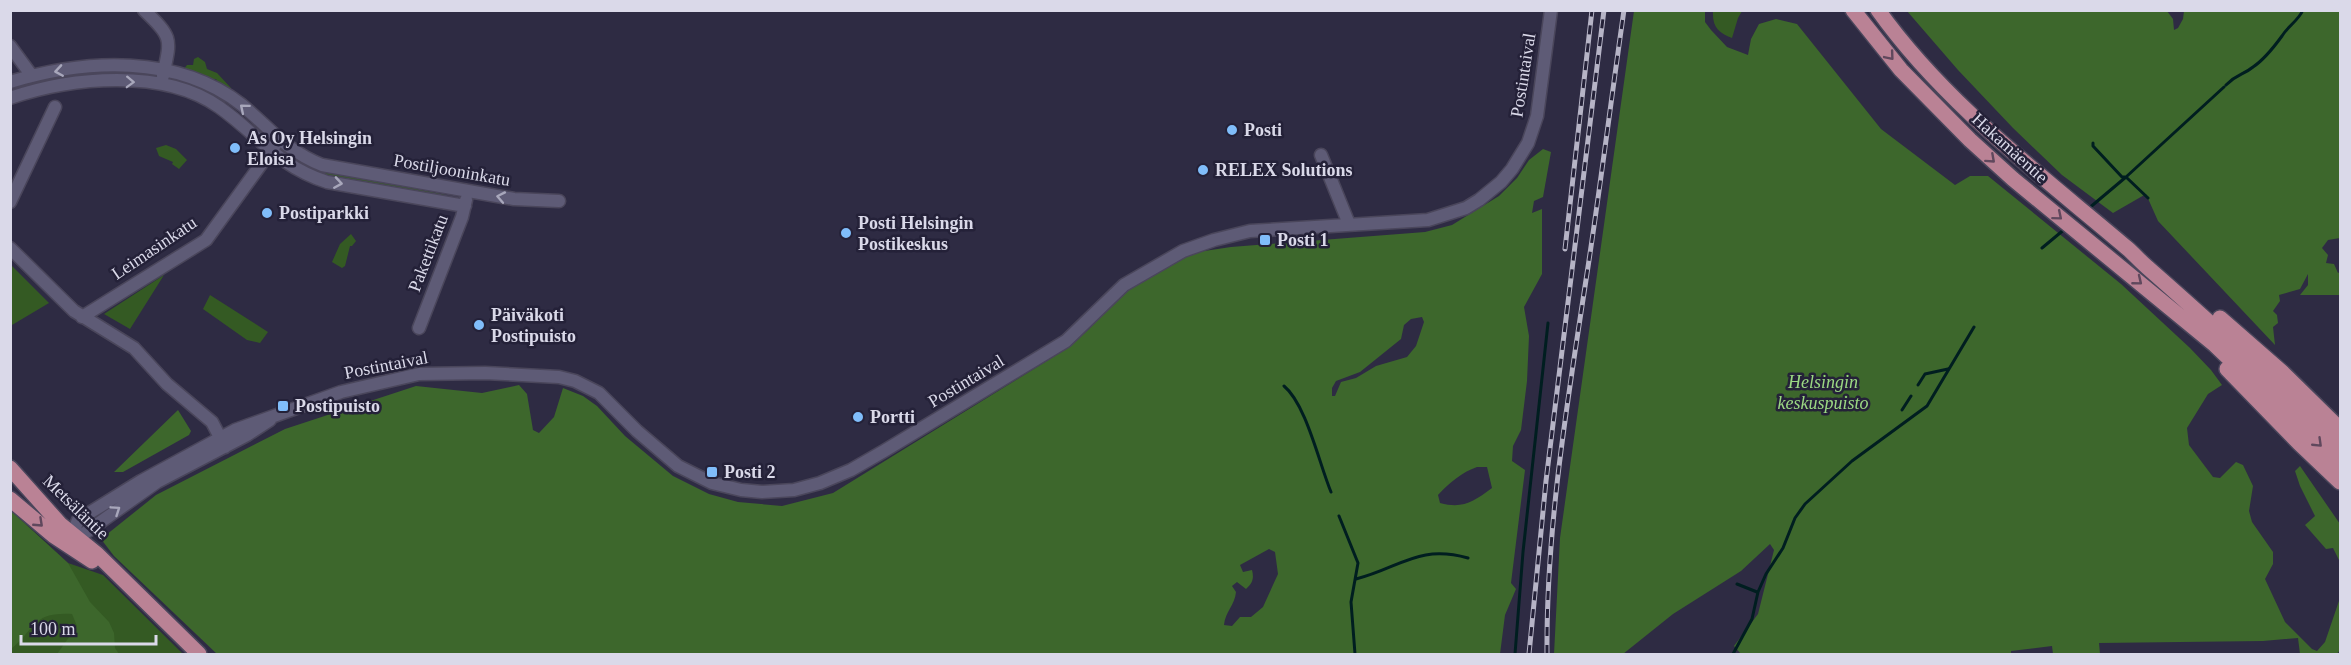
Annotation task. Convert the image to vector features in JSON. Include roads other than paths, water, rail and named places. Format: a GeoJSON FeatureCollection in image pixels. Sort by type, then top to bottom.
{"type":"FeatureCollection","features":[{"type":"Feature","properties":{"kind":"main road","name":"Hakamäentie"},"geometry":{"type":"LineString","coordinates":[[1853,10],[1935,106],[2013,179],[2215,345],[2340,465]]}},
{"type":"Feature","properties":{"kind":"main road","name":"Hakamäentie"},"geometry":{"type":"LineString","coordinates":[[1878,10],[1950,95],[2025,164],[2130,250],[2271,376],[2340,446]]}},
{"type":"Feature","properties":{"kind":"main road","name":"Hakamäentie"},"geometry":{"type":"LineString","coordinates":[[2130,250],[2150,261],[2249,342],[2340,429]]}},
{"type":"Feature","properties":{"kind":"main road","name":"Hakamäentie"},"geometry":{"type":"LineString","coordinates":[[2158,298],[2177,321],[2340,482]]}},
{"type":"Feature","properties":{"kind":"main road","name":"Metsäläntie"},"geometry":{"type":"LineString","coordinates":[[10,468],[60,524],[75,534],[105,570],[116,575],[199,654]]}},
{"type":"Feature","properties":{"kind":"main road","name":"Metsäläntie"},"geometry":{"type":"LineString","coordinates":[[10,499],[54,536],[75,534]]}},
{"type":"Feature","properties":{"kind":"street"},"geometry":{"type":"LineString","coordinates":[[144,10],[162,28],[170,45],[162,83]]}},
{"type":"Feature","properties":{"kind":"street","name":"Postintaival"},"geometry":{"type":"LineString","coordinates":[[75,534],[223,442],[235,430],[341,392],[419,374],[461,372],[560,377],[575,381],[598,393],[660,452],[691,474],[712,483],[762,492],[794,490],[826,481],[851,470],[1050,351],[1079,330],[1124,285],[1183,251],[1250,231],[1428,220],[1466,208],[1479,200],[1501,182],[1524,150],[1537,116],[1551,10]]}},
{"type":"Feature","properties":{"kind":"street"},"geometry":{"type":"LineString","coordinates":[[10,46],[32,76]]}},
{"type":"Feature","properties":{"kind":"street","name":"Postiljooninkatu"},"geometry":{"type":"LineString","coordinates":[[10,82],[86,67],[119,65],[165,69],[191,77],[226,94],[243,106],[279,140],[308,159],[322,165],[531,202],[559,201]]}},
{"type":"Feature","properties":{"kind":"street","name":"Postiljooninkatu"},"geometry":{"type":"LineString","coordinates":[[10,98],[43,88],[78,83],[110,81],[162,83],[189,92],[217,106],[270,151],[298,171],[327,182],[465,206]]}},
{"type":"Feature","properties":{"kind":"street"},"geometry":{"type":"LineString","coordinates":[[10,202],[55,107]]}},
{"type":"Feature","properties":{"kind":"street","name":"Leimasinkatu"},"geometry":{"type":"LineString","coordinates":[[82,316],[206,240],[279,140]]}},
{"type":"Feature","properties":{"kind":"street"},"geometry":{"type":"LineString","coordinates":[[1321,155],[1349,224]]}},
{"type":"Feature","properties":{"kind":"street","name":"Pakettikatu"},"geometry":{"type":"LineString","coordinates":[[419,328],[465,206],[467,190]]}},
{"type":"Feature","properties":{"kind":"street"},"geometry":{"type":"LineString","coordinates":[[10,248],[60,298],[82,316],[134,348],[167,384],[212,422],[223,442]]}},
{"type":"Feature","properties":{"kind":"street","name":"Postintaival"},"geometry":{"type":"LineString","coordinates":[[75,534],[112,498],[223,442],[258,429],[273,418]]}},
{"type":"Feature","properties":{"kind":"waterway"},"geometry":{"type":"LineString","coordinates":[[2226,85],[2265,57],[2303,10]]}},
{"type":"Feature","properties":{"kind":"waterway"},"geometry":{"type":"LineString","coordinates":[[2148,198],[2126,177],[2224,87]]}},
{"type":"Feature","properties":{"kind":"waterway"},"geometry":{"type":"LineString","coordinates":[[2093,143],[2093,146],[2122,177],[2125,177]]}},
{"type":"Feature","properties":{"kind":"waterway"},"geometry":{"type":"LineString","coordinates":[[2088,209],[2126,177]]}},
{"type":"Feature","properties":{"kind":"waterway"},"geometry":{"type":"LineString","coordinates":[[2042,248],[2066,228]]}},
{"type":"Feature","properties":{"kind":"waterway"},"geometry":{"type":"LineString","coordinates":[[1515,654],[1523,552],[1548,323]]}},
{"type":"Feature","properties":{"kind":"waterway"},"geometry":{"type":"LineString","coordinates":[[1733,654],[1752,619],[1758,592],[1766,574],[1783,548],[1795,518],[1805,504],[1852,461],[1927,406],[1974,327]]}},
{"type":"Feature","properties":{"kind":"waterway"},"geometry":{"type":"LineString","coordinates":[[1918,385],[1925,374],[1948,369]]}},
{"type":"Feature","properties":{"kind":"waterway"},"geometry":{"type":"LineString","coordinates":[[1284,386],[1299,406],[1331,492]]}},
{"type":"Feature","properties":{"kind":"waterway"},"geometry":{"type":"LineString","coordinates":[[1902,410],[1911,396]]}},
{"type":"Feature","properties":{"kind":"waterway"},"geometry":{"type":"LineString","coordinates":[[1339,516],[1358,563],[1351,602],[1355,654]]}},
{"type":"Feature","properties":{"kind":"waterway"},"geometry":{"type":"LineString","coordinates":[[1356,579],[1422,556],[1451,554],[1468,558]]}},
{"type":"Feature","properties":{"kind":"waterway"},"geometry":{"type":"LineString","coordinates":[[1737,584],[1757,592]]}},
{"type":"Feature","properties":{"kind":"railway"},"geometry":{"type":"LineString","coordinates":[[1565,249],[1592,10]]}},
{"type":"Feature","properties":{"kind":"railway"},"geometry":{"type":"LineString","coordinates":[[1529,654],[1546,481],[1604,10]]}},
{"type":"Feature","properties":{"kind":"railway"},"geometry":{"type":"LineString","coordinates":[[1547,654],[1550,560],[1559,467],[1624,10]]}},
{"type":"Feature","properties":{"kind":"place","name":"Posti"},"geometry":{"type":"Point","coordinates":[1232,130]}},
{"type":"Feature","properties":{"kind":"place","name":"As Oy Helsingin Eloisa"},"geometry":{"type":"Point","coordinates":[235,148]}},
{"type":"Feature","properties":{"kind":"place","name":"RELEX Solutions"},"geometry":{"type":"Point","coordinates":[1203,170]}},
{"type":"Feature","properties":{"kind":"place","name":"Postiparkki"},"geometry":{"type":"Point","coordinates":[267,213]}},
{"type":"Feature","properties":{"kind":"place","name":"Posti Helsingin Postikeskus"},"geometry":{"type":"Point","coordinates":[846,233]}},
{"type":"Feature","properties":{"kind":"place","name":"Posti 1"},"geometry":{"type":"Point","coordinates":[1265,240]}},
{"type":"Feature","properties":{"kind":"place","name":"Päiväkoti Postipuisto"},"geometry":{"type":"Point","coordinates":[479,325]}},
{"type":"Feature","properties":{"kind":"place","name":"Postipuisto"},"geometry":{"type":"Point","coordinates":[283,406]}},
{"type":"Feature","properties":{"kind":"place","name":"Portti"},"geometry":{"type":"Point","coordinates":[858,417]}},
{"type":"Feature","properties":{"kind":"place","name":"Posti 2"},"geometry":{"type":"Point","coordinates":[712,472]}},
{"type":"Feature","properties":{"kind":"park label","name":"Helsingin keskuspuisto"},"geometry":{"type":"Point","coordinates":[1823,392]}}]}
